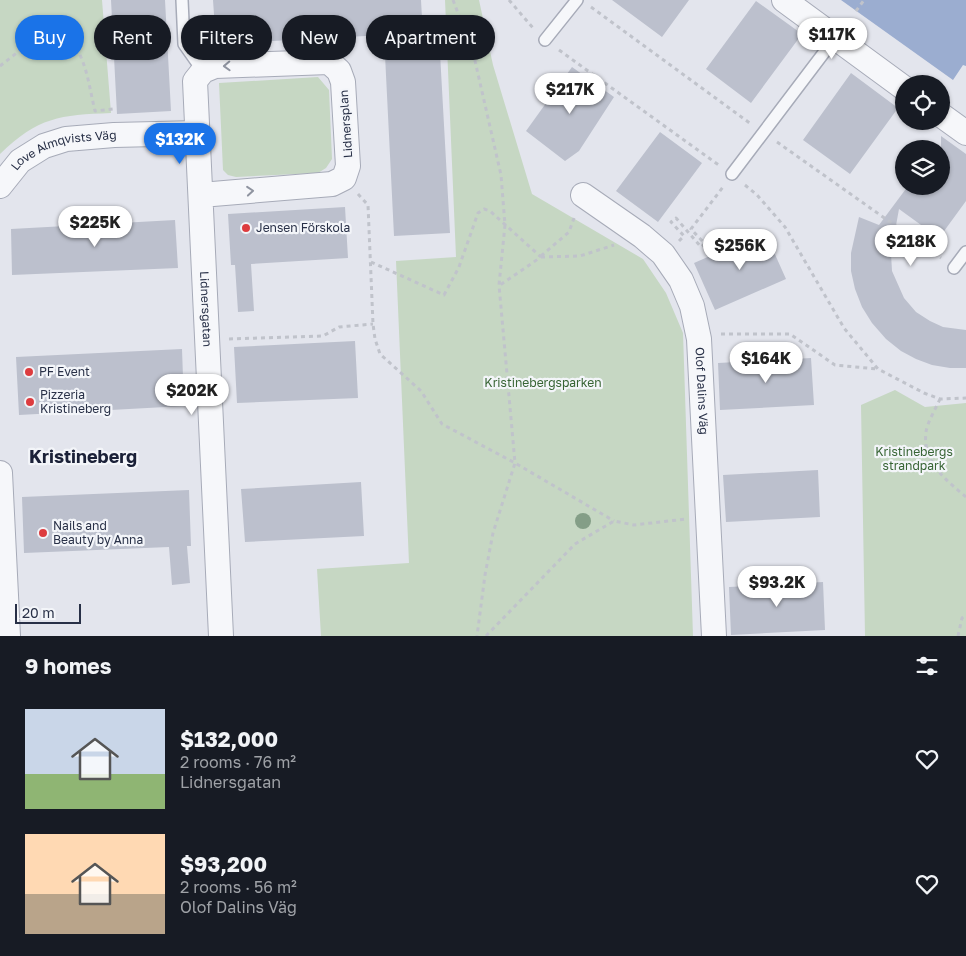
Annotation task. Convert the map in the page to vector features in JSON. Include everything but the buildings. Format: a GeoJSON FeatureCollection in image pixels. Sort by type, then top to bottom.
{"type":"FeatureCollection","features":[{"type":"Feature","properties":{"kind":"street"},"geometry":{"type":"LineString","coordinates":[[784,0],[895,81]]}},
{"type":"Feature","properties":{"kind":"street","name":"Lidnersplan"},"geometry":{"type":"LineString","coordinates":[[201,195],[332,184],[344,178],[348,166],[343,82],[339,71],[329,62],[214,66],[202,71]]}},
{"type":"Feature","properties":{"kind":"street"},"geometry":{"type":"LineString","coordinates":[[198,132],[195,81],[202,71]]}},
{"type":"Feature","properties":{"kind":"street"},"geometry":{"type":"LineString","coordinates":[[950,121],[966,133]]}},
{"type":"Feature","properties":{"kind":"street","name":"Love Almqvists Väg"},"geometry":{"type":"LineString","coordinates":[[0,186],[20,161],[44,146],[66,139],[198,132]]}},
{"type":"Feature","properties":{"kind":"street","name":"Lidnersgatan"},"geometry":{"type":"LineString","coordinates":[[198,132],[221,636]]}},
{"type":"Feature","properties":{"kind":"street","name":"Olof Dalins Väg"},"geometry":{"type":"LineString","coordinates":[[583,195],[642,236],[663,254],[681,280],[692,306],[699,339],[714,636]]}},
{"type":"Feature","properties":{"kind":"street"},"geometry":{"type":"LineString","coordinates":[[0,473],[8,636]]}},
{"type":"Feature","properties":{"kind":"lane"},"geometry":{"type":"LineString","coordinates":[[182,0],[184,44],[202,71]]}},
{"type":"Feature","properties":{"kind":"lane"},"geometry":{"type":"LineString","coordinates":[[545,40],[577,0]]}},
{"type":"Feature","properties":{"kind":"lane"},"geometry":{"type":"LineString","coordinates":[[732,174],[835,38]]}},
{"type":"Feature","properties":{"kind":"lane"},"geometry":{"type":"LineString","coordinates":[[954,268],[966,252]]}},
{"type":"Feature","properties":{"kind":"path"},"geometry":{"type":"LineString","coordinates":[[453,0],[476,61],[501,175],[505,225],[500,285],[515,463],[493,533],[477,636]]}},
{"type":"Feature","properties":{"kind":"path"},"geometry":{"type":"LineString","coordinates":[[509,0],[545,40],[732,174],[757,195],[785,228],[844,328],[878,369]]}},
{"type":"Feature","properties":{"kind":"path"},"geometry":{"type":"LineString","coordinates":[[856,12],[864,0]]}},
{"type":"Feature","properties":{"kind":"path"},"geometry":{"type":"LineString","coordinates":[[0,66],[23,48],[40,51],[60,49],[79,53],[87,69],[89,87],[96,111],[113,110]]}},
{"type":"Feature","properties":{"kind":"path"},"geometry":{"type":"LineString","coordinates":[[684,236],[671,222],[676,218],[701,247],[705,244],[691,228],[732,174]]}},
{"type":"Feature","properties":{"kind":"path"},"geometry":{"type":"LineString","coordinates":[[368,205],[373,324],[380,354],[421,391],[442,424],[515,463],[614,521],[634,524],[694,518]]}},
{"type":"Feature","properties":{"kind":"path"},"geometry":{"type":"LineString","coordinates":[[371,262],[444,295],[459,267],[478,213],[484,209],[490,211],[541,256],[580,256],[615,244]]}},
{"type":"Feature","properties":{"kind":"path"},"geometry":{"type":"LineString","coordinates":[[500,285],[541,256],[569,232],[574,218]]}},
{"type":"Feature","properties":{"kind":"path"},"geometry":{"type":"LineString","coordinates":[[208,340],[323,336],[339,327],[373,324]]}},
{"type":"Feature","properties":{"kind":"path"},"geometry":{"type":"LineString","coordinates":[[726,332],[790,334],[835,365],[878,369],[924,393],[940,399],[966,398]]}},
{"type":"Feature","properties":{"kind":"path"},"geometry":{"type":"LineString","coordinates":[[940,399],[926,432],[928,457],[942,476],[966,497]]}},
{"type":"Feature","properties":{"kind":"path"},"geometry":{"type":"LineString","coordinates":[[486,636],[575,544],[614,521]]}},
{"type":"Feature","properties":{"kind":"path"},"geometry":{"type":"LineString","coordinates":[[958,636],[962,618],[966,615]]}},
{"type":"Feature","properties":{"kind":"green space"},"geometry":{"type":"Polygon","coordinates":[[[0,0],[102,0],[103,15],[94,15],[94,60],[107,60],[111,113],[77,115],[51,120],[26,132],[0,154],[0,0]]]}},
{"type":"Feature","properties":{"kind":"green space","name":"Kristinebergsparken"},"geometry":{"type":"Polygon","coordinates":[[[445,0],[479,0],[482,15],[446,15],[445,0]]]}},
{"type":"Feature","properties":{"kind":"green space","name":"Kristinebergsparken"},"geometry":{"type":"Polygon","coordinates":[[[448,60],[492,60],[532,194],[643,259],[666,293],[683,333],[693,636],[321,636],[317,569],[409,563],[396,261],[456,257],[448,60]]]}},
{"type":"Feature","properties":{"kind":"green space"},"geometry":{"type":"Polygon","coordinates":[[[318,77],[329,90],[332,159],[326,168],[318,173],[236,177],[228,175],[223,170],[219,83],[318,77]]]}},
{"type":"Feature","properties":{"kind":"green space","name":"Kristinebergs strandpark"},"geometry":{"type":"Polygon","coordinates":[[[895,390],[925,407],[966,403],[966,636],[865,636],[861,405],[895,390]]]}},
{"type":"Feature","properties":{"kind":"water"},"geometry":{"type":"Polygon","coordinates":[[[841,0],[966,0],[966,66],[963,65],[953,80],[950,75],[946,75],[841,0]]]}},
{"type":"Feature","properties":{"kind":"place","name":"Jensen Förskola"},"geometry":{"type":"Point","coordinates":[246,228]}},
{"type":"Feature","properties":{"kind":"place","name":"PF Event"},"geometry":{"type":"Point","coordinates":[29,372]}},
{"type":"Feature","properties":{"kind":"place","name":"Pizzeria Kristineberg"},"geometry":{"type":"Point","coordinates":[30,402]}},
{"type":"Feature","properties":{"kind":"place","name":"Nails and Beauty by Anna"},"geometry":{"type":"Point","coordinates":[43,533]}},
{"type":"Feature","properties":{"kind":"district","name":"Kristineberg"},"geometry":{"type":"Point","coordinates":[83,457]}}]}
